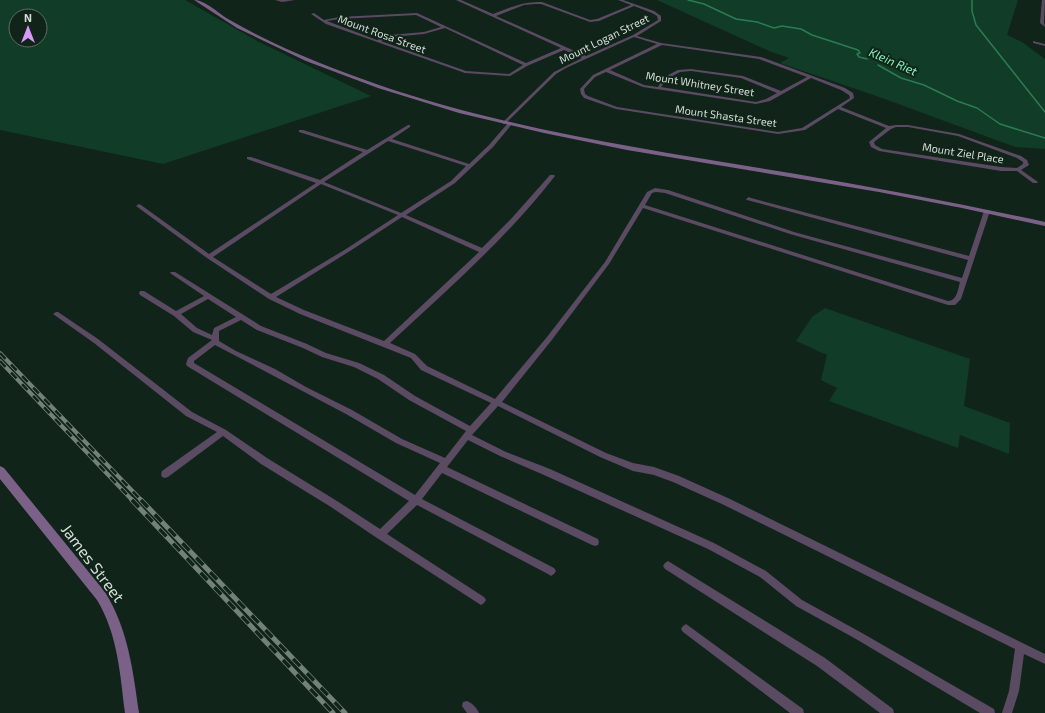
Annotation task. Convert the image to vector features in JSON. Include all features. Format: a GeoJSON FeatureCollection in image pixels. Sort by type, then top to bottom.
{"type":"FeatureCollection","features":[{"type":"Feature","properties":{"kind":"main road"},"geometry":{"type":"LineString","coordinates":[[196,0],[224,19],[253,35],[322,66],[404,95],[508,123],[626,149],[914,196],[1045,224]]}},
{"type":"Feature","properties":{"kind":"main road","name":"James Street"},"geometry":{"type":"LineString","coordinates":[[0,471],[112,612],[120,637],[132,713]]}},
{"type":"Feature","properties":{"kind":"street"},"geometry":{"type":"LineString","coordinates":[[277,0],[293,0]]}},
{"type":"Feature","properties":{"kind":"street"},"geometry":{"type":"LineString","coordinates":[[458,0],[586,58]]}},
{"type":"Feature","properties":{"kind":"street","name":"Mount Logan Street"},"geometry":{"type":"LineString","coordinates":[[272,297],[454,182],[491,146],[508,123],[550,77],[564,67],[634,36],[660,20],[660,18],[653,12],[620,0]]}},
{"type":"Feature","properties":{"kind":"street"},"geometry":{"type":"LineString","coordinates":[[1044,0],[1042,23],[1045,26]]}},
{"type":"Feature","properties":{"kind":"street"},"geometry":{"type":"LineString","coordinates":[[492,16],[528,3],[535,2],[542,3],[586,20],[593,21],[634,5]]}},
{"type":"Feature","properties":{"kind":"street","name":"Mount Rosa Street"},"geometry":{"type":"LineString","coordinates":[[323,20],[333,18],[413,13],[526,65]]}},
{"type":"Feature","properties":{"kind":"street"},"geometry":{"type":"LineString","coordinates":[[313,14],[323,20]]}},
{"type":"Feature","properties":{"kind":"street","name":"Mount Rosa Street"},"geometry":{"type":"LineString","coordinates":[[323,20],[327,23],[465,72],[508,76],[526,65],[565,48]]}},
{"type":"Feature","properties":{"kind":"street"},"geometry":{"type":"LineString","coordinates":[[377,41],[390,36],[424,33],[445,27]]}},
{"type":"Feature","properties":{"kind":"street","name":"Mount Shasta Street"},"geometry":{"type":"LineString","coordinates":[[634,36],[661,44],[760,58],[851,94],[852,98],[803,129],[786,132],[770,132],[616,108],[586,97],[582,92],[584,85],[590,79],[661,44]]}},
{"type":"Feature","properties":{"kind":"street"},"geometry":{"type":"LineString","coordinates":[[1034,42],[1045,45]]}},
{"type":"Feature","properties":{"kind":"street","name":"Mount Whitney Street"},"geometry":{"type":"LineString","coordinates":[[606,70],[643,86],[756,102],[768,100],[810,77]]}},
{"type":"Feature","properties":{"kind":"street"},"geometry":{"type":"LineString","coordinates":[[659,88],[665,78],[681,70],[691,70],[742,77],[781,93]]}},
{"type":"Feature","properties":{"kind":"street","name":"Mount Ziel Place"},"geometry":{"type":"LineString","coordinates":[[838,107],[889,128]]}},
{"type":"Feature","properties":{"kind":"street"},"geometry":{"type":"LineString","coordinates":[[209,257],[320,182],[408,126]]}},
{"type":"Feature","properties":{"kind":"street","name":"Mount Ziel Place"},"geometry":{"type":"LineString","coordinates":[[896,126],[908,126],[968,137],[1022,158],[1026,162],[1026,165],[1018,170],[1001,170],[881,150],[873,146],[871,142],[889,128],[896,126]]}},
{"type":"Feature","properties":{"kind":"street"},"geometry":{"type":"LineString","coordinates":[[302,131],[368,152]]}},
{"type":"Feature","properties":{"kind":"street"},"geometry":{"type":"LineString","coordinates":[[388,139],[470,166]]}},
{"type":"Feature","properties":{"kind":"street"},"geometry":{"type":"LineString","coordinates":[[249,158],[320,182],[402,215],[483,251]]}},
{"type":"Feature","properties":{"kind":"street"},"geometry":{"type":"LineString","coordinates":[[1018,170],[1035,182]]}},
{"type":"Feature","properties":{"kind":"street"},"geometry":{"type":"LineString","coordinates":[[385,344],[483,251],[537,195],[552,176]]}},
{"type":"Feature","properties":{"kind":"street"},"geometry":{"type":"LineString","coordinates":[[380,535],[417,499],[469,433],[497,402],[549,339],[607,263],[650,192],[655,190],[666,191],[792,233],[964,281]]}},
{"type":"Feature","properties":{"kind":"street"},"geometry":{"type":"LineString","coordinates":[[750,199],[971,259]]}},
{"type":"Feature","properties":{"kind":"street"},"geometry":{"type":"LineString","coordinates":[[139,206],[209,257],[272,297],[302,312],[413,356],[424,368],[497,402],[603,455],[633,467],[654,471],[676,479],[727,502],[1045,659]]}},
{"type":"Feature","properties":{"kind":"street"},"geometry":{"type":"LineString","coordinates":[[641,206],[936,300],[953,303],[958,299],[987,211]]}},
{"type":"Feature","properties":{"kind":"street"},"geometry":{"type":"LineString","coordinates":[[172,273],[259,328],[324,355],[356,365],[381,377],[412,398],[503,454],[547,472],[623,508],[711,546],[763,574],[798,603],[859,636],[990,713]]}},
{"type":"Feature","properties":{"kind":"street"},"geometry":{"type":"LineString","coordinates":[[142,293],[176,314],[195,330],[234,353],[272,371],[444,465],[595,542]]}},
{"type":"Feature","properties":{"kind":"street"},"geometry":{"type":"LineString","coordinates":[[176,314],[208,296]]}},
{"type":"Feature","properties":{"kind":"street"},"geometry":{"type":"LineString","coordinates":[[56,314],[96,341],[189,414],[223,432],[264,461],[481,600]]}},
{"type":"Feature","properties":{"kind":"street"},"geometry":{"type":"LineString","coordinates":[[241,317],[216,330],[215,341],[190,360],[189,363],[417,499],[551,571]]}},
{"type":"Feature","properties":{"kind":"street"},"geometry":{"type":"LineString","coordinates":[[165,474],[223,432]]}},
{"type":"Feature","properties":{"kind":"street"},"geometry":{"type":"LineString","coordinates":[[668,566],[821,662],[889,713]]}},
{"type":"Feature","properties":{"kind":"street"},"geometry":{"type":"LineString","coordinates":[[686,629],[799,713]]}},
{"type":"Feature","properties":{"kind":"street"},"geometry":{"type":"LineString","coordinates":[[1007,713],[1014,691],[1020,647]]}},
{"type":"Feature","properties":{"kind":"green space"},"geometry":{"type":"Polygon","coordinates":[[[0,0],[185,0],[259,42],[371,96],[163,164],[0,130],[0,0]]]}},
{"type":"Feature","properties":{"kind":"green space"},"geometry":{"type":"Polygon","coordinates":[[[657,0],[1018,0],[1007,35],[1022,42],[1045,59],[1045,149],[1015,147],[882,98],[780,63],[789,58],[769,51],[657,0]]]}},
{"type":"Feature","properties":{"kind":"green space"},"geometry":{"type":"Polygon","coordinates":[[[825,308],[970,359],[964,406],[1010,423],[1009,454],[960,435],[958,448],[829,401],[837,388],[821,380],[827,355],[796,341],[812,317],[825,308]]]}},
{"type":"Feature","properties":{"kind":"waterway","name":"Klein Riet"},"geometry":{"type":"LineString","coordinates":[[688,0],[704,4],[736,19],[757,22],[774,28],[782,26],[801,29],[812,35],[858,50],[860,53],[857,54],[859,57],[867,59]]}},
{"type":"Feature","properties":{"kind":"waterway"},"geometry":{"type":"LineString","coordinates":[[972,0],[972,11],[976,25],[1045,112]]}},
{"type":"Feature","properties":{"kind":"waterway","name":"Klein Riet"},"geometry":{"type":"LineString","coordinates":[[878,65],[901,78],[924,85],[957,101],[977,108],[1000,124],[1045,138]]}},
{"type":"Feature","properties":{"kind":"railway"},"geometry":{"type":"LineString","coordinates":[[0,353],[142,501]]}},
{"type":"Feature","properties":{"kind":"railway"},"geometry":{"type":"LineString","coordinates":[[0,361],[133,501]]}},
{"type":"Feature","properties":{"kind":"railway"},"geometry":{"type":"LineString","coordinates":[[132,500],[333,713]]}},
{"type":"Feature","properties":{"kind":"railway"},"geometry":{"type":"LineString","coordinates":[[141,500],[345,713]]}}]}
